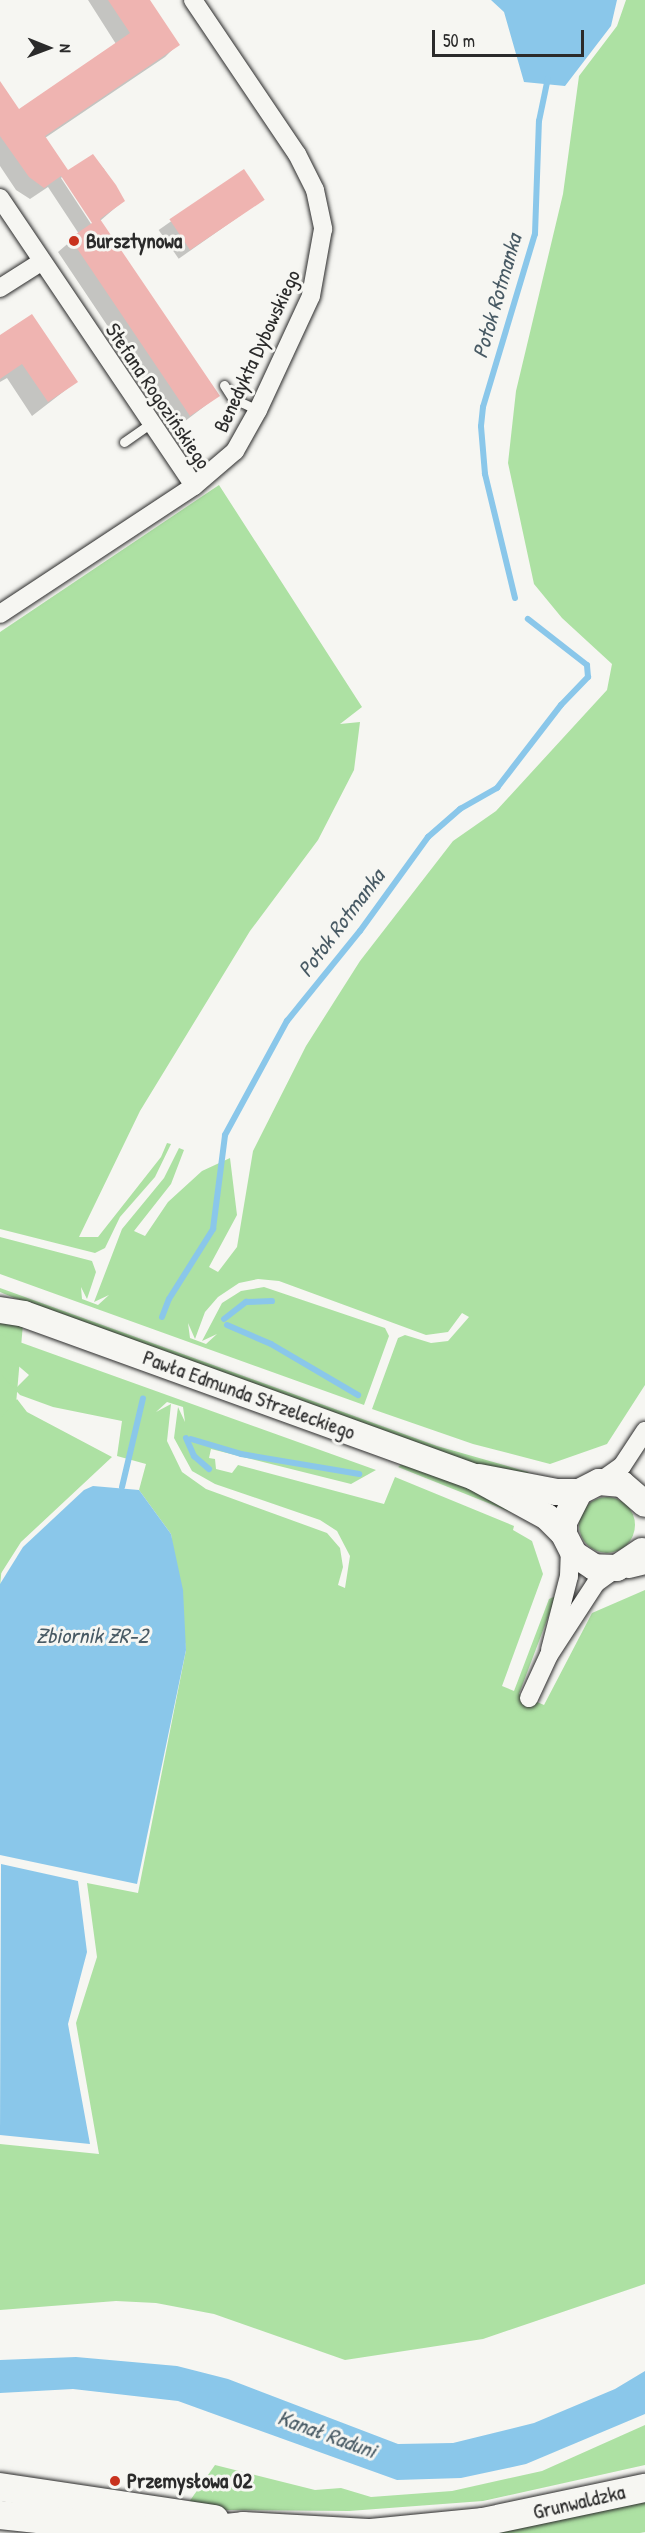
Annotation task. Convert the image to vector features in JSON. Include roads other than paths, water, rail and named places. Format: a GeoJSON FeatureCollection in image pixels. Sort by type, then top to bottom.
{"type":"FeatureCollection","features":[{"type":"Feature","properties":{"kind":"main road","name":"Pawła Edmunda Strzeleckiego"},"geometry":{"type":"LineString","coordinates":[[0,1301],[12,1312],[474,1477],[541,1514],[594,1567],[634,1560]]}},
{"type":"Feature","properties":{"kind":"main road","name":"Pawła Edmunda Strzeleckiego"},"geometry":{"type":"LineString","coordinates":[[474,1477],[556,1491],[622,1484],[645,1504]]}},
{"type":"Feature","properties":{"kind":"main road"},"geometry":{"type":"LineString","coordinates":[[567,1541],[566,1510],[589,1487]]}},
{"type":"Feature","properties":{"kind":"main road","name":"Grunwaldzka"},"geometry":{"type":"LineString","coordinates":[[0,2487],[190,2513],[243,2526]]}},
{"type":"Feature","properties":{"kind":"main road","name":"Grunwaldzka"},"geometry":{"type":"LineString","coordinates":[[0,2515],[140,2530],[188,2532],[243,2526],[369,2533],[483,2522],[645,2488]]}},
{"type":"Feature","properties":{"kind":"street","name":"Benedykta Dybowskiego"},"geometry":{"type":"LineString","coordinates":[[193,0],[297,153],[320,209],[322,247],[315,284],[258,410],[235,451],[194,486]]}},
{"type":"Feature","properties":{"kind":"street","name":"Stefana Rogozińskiego"},"geometry":{"type":"LineString","coordinates":[[0,614],[194,486],[3,208]]}},
{"type":"Feature","properties":{"kind":"street"},"geometry":{"type":"LineString","coordinates":[[0,288],[41,262]]}},
{"type":"Feature","properties":{"kind":"street"},"geometry":{"type":"LineString","coordinates":[[589,1487],[622,1466],[645,1431]]}},
{"type":"Feature","properties":{"kind":"street"},"geometry":{"type":"LineString","coordinates":[[549,1654],[569,1576],[567,1541]]}},
{"type":"Feature","properties":{"kind":"street"},"geometry":{"type":"LineString","coordinates":[[529,1698],[549,1654],[599,1579],[634,1560]]}},
{"type":"Feature","properties":{"kind":"lane"},"geometry":{"type":"LineString","coordinates":[[224,385],[232,398],[258,410]]}},
{"type":"Feature","properties":{"kind":"lane"},"geometry":{"type":"LineString","coordinates":[[124,442],[150,424]]}},
{"type":"Feature","properties":{"kind":"water"},"geometry":{"type":"Polygon","coordinates":[[[491,0],[617,0],[611,26],[565,86],[524,82],[504,12],[491,0]]]}},
{"type":"Feature","properties":{"kind":"water","name":"Zbiornik ZR-2"},"geometry":{"type":"Polygon","coordinates":[[[93,1486],[139,1490],[171,1534],[183,1590],[186,1650],[137,1884],[0,1855],[0,1584],[23,1547],[84,1490],[93,1486]]]}},
{"type":"Feature","properties":{"kind":"water"},"geometry":{"type":"Polygon","coordinates":[[[1,1864],[78,1881],[87,1952],[68,2024],[90,2144],[0,2135],[1,1864]]]}},
{"type":"Feature","properties":{"kind":"water","name":"Kanał Raduni"},"geometry":{"type":"Polygon","coordinates":[[[76,2357],[177,2366],[228,2379],[398,2444],[453,2443],[534,2423],[615,2389],[645,2371],[645,2414],[526,2464],[461,2478],[397,2480],[178,2401],[73,2389],[0,2393],[0,2360],[76,2357]]]}},
{"type":"Feature","properties":{"kind":"waterway","name":"Potok Rotmanka"},"geometry":{"type":"LineString","coordinates":[[515,598],[485,474],[481,426],[483,407],[535,234],[539,121],[548,78]]}},
{"type":"Feature","properties":{"kind":"waterway","name":"Potok Rotmanka"},"geometry":{"type":"LineString","coordinates":[[162,1317],[169,1299],[213,1229],[225,1135],[287,1021],[360,931],[428,837],[460,809],[497,788],[561,705],[588,677],[587,665],[528,619]]}},
{"type":"Feature","properties":{"kind":"waterway"},"geometry":{"type":"LineString","coordinates":[[224,1319],[246,1302],[272,1301]]}},
{"type":"Feature","properties":{"kind":"waterway"},"geometry":{"type":"LineString","coordinates":[[227,1325],[271,1344],[358,1395]]}},
{"type":"Feature","properties":{"kind":"waterway","name":"Potok Rotmanka"},"geometry":{"type":"LineString","coordinates":[[122,1487],[143,1398]]}},
{"type":"Feature","properties":{"kind":"waterway"},"geometry":{"type":"LineString","coordinates":[[186,1438],[194,1456],[209,1469]]}},
{"type":"Feature","properties":{"kind":"waterway"},"geometry":{"type":"LineString","coordinates":[[191,1439],[241,1454],[359,1474]]}},
{"type":"Feature","properties":{"kind":"place","name":"Bursztynowa"},"geometry":{"type":"Point","coordinates":[74,241]}},
{"type":"Feature","properties":{"kind":"place","name":"Przemysłowa 02"},"geometry":{"type":"Point","coordinates":[115,2481]}}]}
